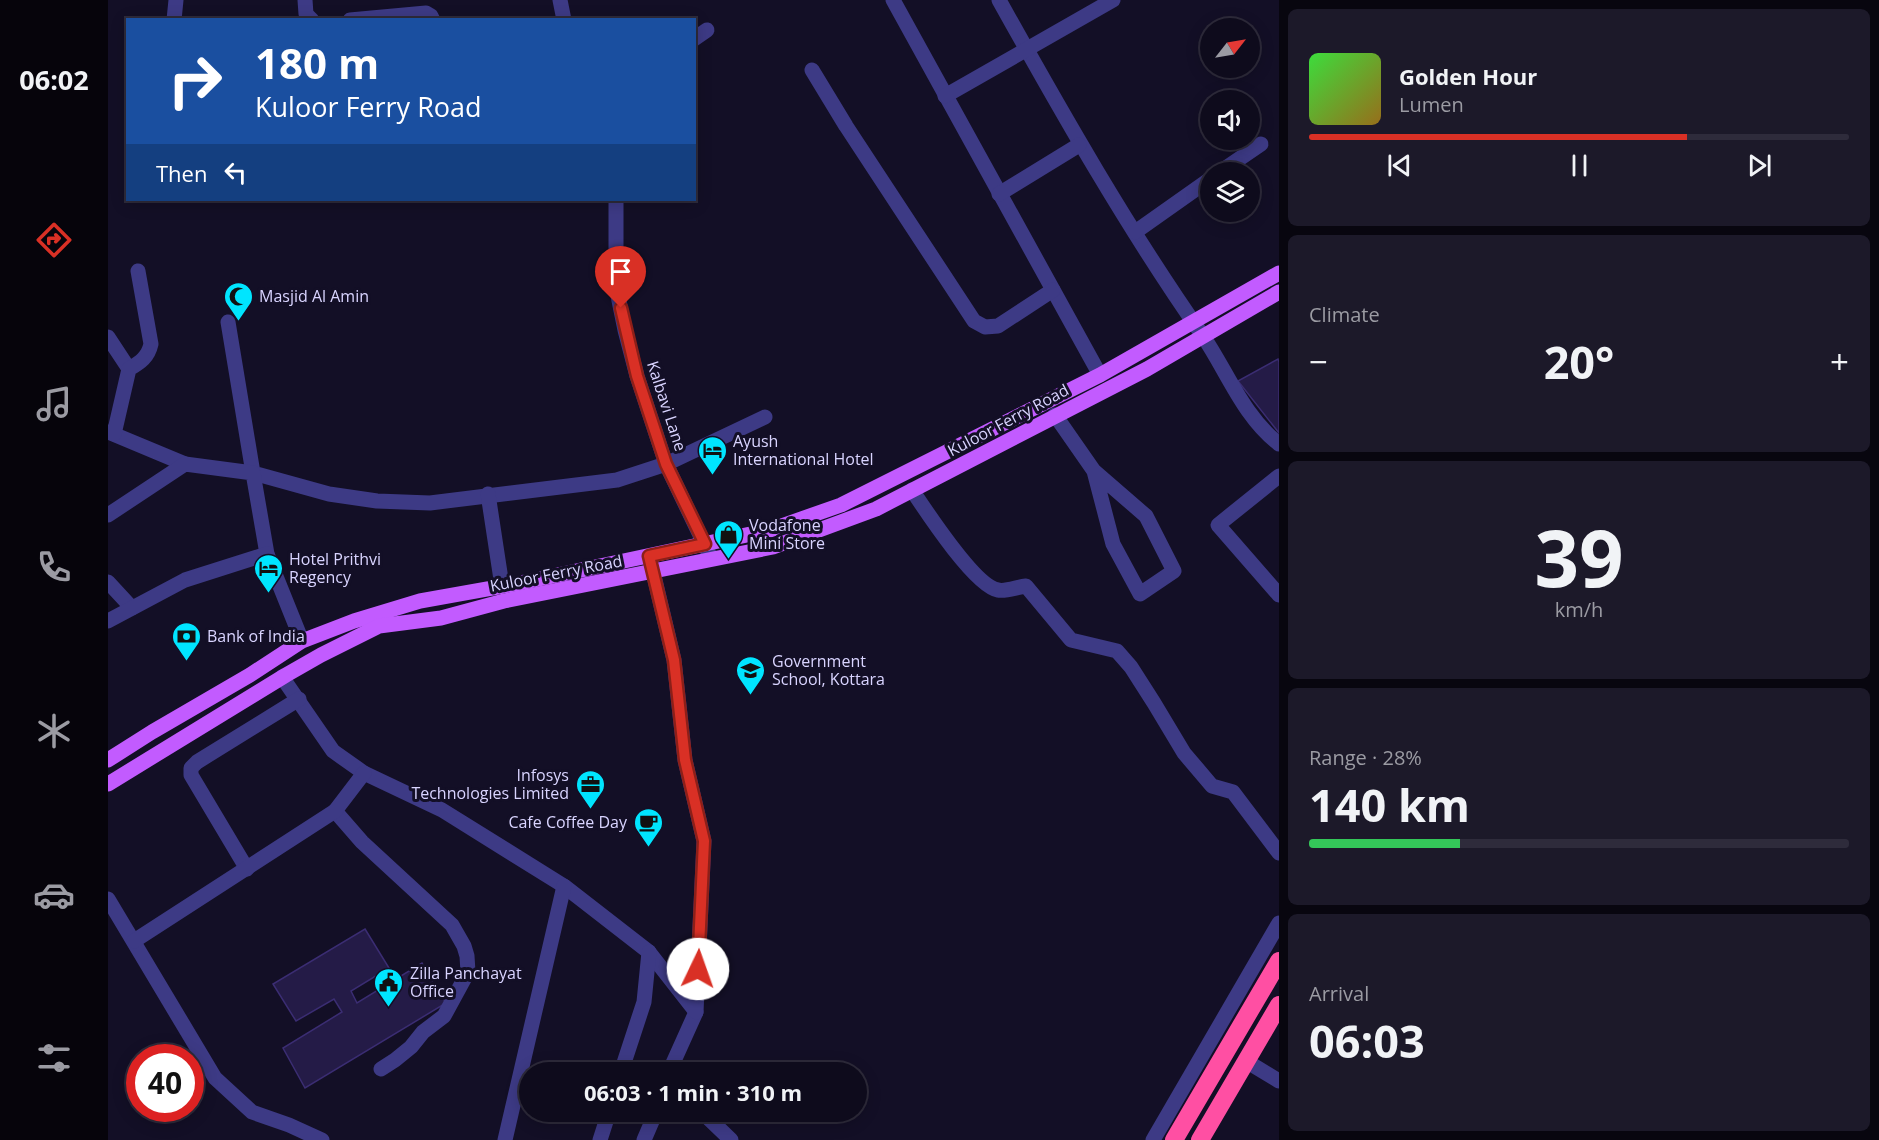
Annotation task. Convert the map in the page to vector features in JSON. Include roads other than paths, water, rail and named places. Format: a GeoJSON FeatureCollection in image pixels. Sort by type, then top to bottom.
{"type":"FeatureCollection","features":[{"type":"Feature","properties":{"kind":"highway"},"geometry":{"type":"LineString","coordinates":[[1174,1140],[1279,961]]}},
{"type":"Feature","properties":{"kind":"highway"},"geometry":{"type":"LineString","coordinates":[[1200,1140],[1279,1005]]}},
{"type":"Feature","properties":{"kind":"main road","name":"Kuloor Ferry Road"},"geometry":{"type":"LineString","coordinates":[[108,760],[302,641],[354,621],[420,602],[649,556],[773,547],[876,509],[1147,369],[1197,330],[1279,273]]}},
{"type":"Feature","properties":{"kind":"main road","name":"Kuloor Ferry Road"},"geometry":{"type":"LineString","coordinates":[[108,784],[282,677],[379,626],[441,618],[504,601],[652,572],[841,505],[1100,375],[1279,291]]}},
{"type":"Feature","properties":{"kind":"street"},"geometry":{"type":"LineString","coordinates":[[174,18],[176,0]]}},
{"type":"Feature","properties":{"kind":"street"},"geometry":{"type":"LineString","coordinates":[[304,0],[306,14],[310,18]]}},
{"type":"Feature","properties":{"kind":"street"},"geometry":{"type":"LineString","coordinates":[[561,0],[564,18]]}},
{"type":"Feature","properties":{"kind":"street"},"geometry":{"type":"LineString","coordinates":[[893,0],[1100,375]]}},
{"type":"Feature","properties":{"kind":"street"},"geometry":{"type":"LineString","coordinates":[[999,0],[1079,145],[1251,418],[1279,444]]}},
{"type":"Feature","properties":{"kind":"street"},"geometry":{"type":"LineString","coordinates":[[945,96],[1113,0]]}},
{"type":"Feature","properties":{"kind":"street"},"geometry":{"type":"LineString","coordinates":[[372,18],[426,13],[432,18]]}},
{"type":"Feature","properties":{"kind":"street"},"geometry":{"type":"LineString","coordinates":[[812,70],[846,126],[974,321],[985,327],[998,326],[1053,290]]}},
{"type":"Feature","properties":{"kind":"street"},"geometry":{"type":"LineString","coordinates":[[1235,162],[1261,144]]}},
{"type":"Feature","properties":{"kind":"street"},"geometry":{"type":"LineString","coordinates":[[999,194],[1079,145]]}},
{"type":"Feature","properties":{"kind":"street"},"geometry":{"type":"LineString","coordinates":[[1135,232],[1200,186]]}},
{"type":"Feature","properties":{"kind":"street","name":"Kalbavi Lane"},"geometry":{"type":"LineString","coordinates":[[616,201],[616,286],[637,376],[666,464],[708,551]]}},
{"type":"Feature","properties":{"kind":"street"},"geometry":{"type":"LineString","coordinates":[[138,271],[152,344],[149,353],[141,363],[129,369],[111,433],[185,464],[253,473],[329,494],[377,501],[430,503],[488,494],[617,480],[666,464],[765,417]]}},
{"type":"Feature","properties":{"kind":"street"},"geometry":{"type":"LineString","coordinates":[[228,322],[267,554],[302,641]]}},
{"type":"Feature","properties":{"kind":"street"},"geometry":{"type":"LineString","coordinates":[[108,337],[129,369]]}},
{"type":"Feature","properties":{"kind":"street"},"geometry":{"type":"LineString","coordinates":[[1055,415],[1094,471],[1146,516],[1174,571],[1140,594],[1113,544],[1094,471]]}},
{"type":"Feature","properties":{"kind":"street"},"geometry":{"type":"LineString","coordinates":[[108,515],[185,464]]}},
{"type":"Feature","properties":{"kind":"street"},"geometry":{"type":"LineString","coordinates":[[1279,476],[1218,525],[1279,595]]}},
{"type":"Feature","properties":{"kind":"street"},"geometry":{"type":"LineString","coordinates":[[912,490],[942,534],[981,581],[998,590],[1026,586],[1071,640],[1117,651],[1131,667],[1184,753],[1212,786],[1233,792],[1279,853]]}},
{"type":"Feature","properties":{"kind":"street"},"geometry":{"type":"LineString","coordinates":[[488,494],[502,586]]}},
{"type":"Feature","properties":{"kind":"street"},"geometry":{"type":"LineString","coordinates":[[108,621],[185,580],[267,554]]}},
{"type":"Feature","properties":{"kind":"street"},"geometry":{"type":"LineString","coordinates":[[649,556],[674,660],[685,760],[704,841],[696,1012],[674,1062]]}},
{"type":"Feature","properties":{"kind":"street"},"geometry":{"type":"LineString","coordinates":[[108,582],[132,608]]}},
{"type":"Feature","properties":{"kind":"street"},"geometry":{"type":"LineString","coordinates":[[282,677],[333,751],[364,773],[442,810],[564,886],[649,952],[696,1012]]}},
{"type":"Feature","properties":{"kind":"street"},"geometry":{"type":"LineString","coordinates":[[247,869],[191,775],[191,768],[197,762],[299,699]]}},
{"type":"Feature","properties":{"kind":"street"},"geometry":{"type":"LineString","coordinates":[[134,941],[335,811],[364,773]]}},
{"type":"Feature","properties":{"kind":"street"},"geometry":{"type":"LineString","coordinates":[[335,811],[362,842],[452,925],[464,946],[466,956],[468,972],[444,1016],[423,1032],[395,1060],[381,1069]]}},
{"type":"Feature","properties":{"kind":"street"},"geometry":{"type":"LineString","coordinates":[[505,1140],[564,886]]}},
{"type":"Feature","properties":{"kind":"street"},"geometry":{"type":"LineString","coordinates":[[108,899],[215,1078],[252,1112],[322,1140]]}},
{"type":"Feature","properties":{"kind":"street"},"geometry":{"type":"LineString","coordinates":[[1153,1140],[1279,923]]}},
{"type":"Feature","properties":{"kind":"street"},"geometry":{"type":"LineString","coordinates":[[624,1062],[644,1002],[649,952]]}},
{"type":"Feature","properties":{"kind":"street"},"geometry":{"type":"LineString","coordinates":[[1246,1061],[1277,1077]]}},
{"type":"Feature","properties":{"kind":"street"},"geometry":{"type":"LineString","coordinates":[[600,1140],[606,1122]]}},
{"type":"Feature","properties":{"kind":"street"},"geometry":{"type":"LineString","coordinates":[[644,1140],[652,1122]]}},
{"type":"Feature","properties":{"kind":"street"},"geometry":{"type":"LineString","coordinates":[[712,1122],[730,1140]]}},
{"type":"Feature","properties":{"kind":"place","name":"Masjid Al Amin"},"geometry":{"type":"Point","coordinates":[238,322]}},
{"type":"Feature","properties":{"kind":"place","name":"Ayush International Hotel"},"geometry":{"type":"Point","coordinates":[712,476]}},
{"type":"Feature","properties":{"kind":"place","name":"Vodafone Mini Store"},"geometry":{"type":"Point","coordinates":[728,560]}},
{"type":"Feature","properties":{"kind":"place","name":"Hotel Prithvi Regency"},"geometry":{"type":"Point","coordinates":[268,594]}},
{"type":"Feature","properties":{"kind":"place","name":"Bank of India"},"geometry":{"type":"Point","coordinates":[186,662]}},
{"type":"Feature","properties":{"kind":"place","name":"Government School, Kottara"},"geometry":{"type":"Point","coordinates":[751,696]}},
{"type":"Feature","properties":{"kind":"place","name":"Infosys Technologies Limited"},"geometry":{"type":"Point","coordinates":[590,810]}},
{"type":"Feature","properties":{"kind":"place","name":"Cafe Coffee Day"},"geometry":{"type":"Point","coordinates":[648,848]}},
{"type":"Feature","properties":{"kind":"place","name":"Zilla Panchayat Office"},"geometry":{"type":"Point","coordinates":[389,1008]}}]}
